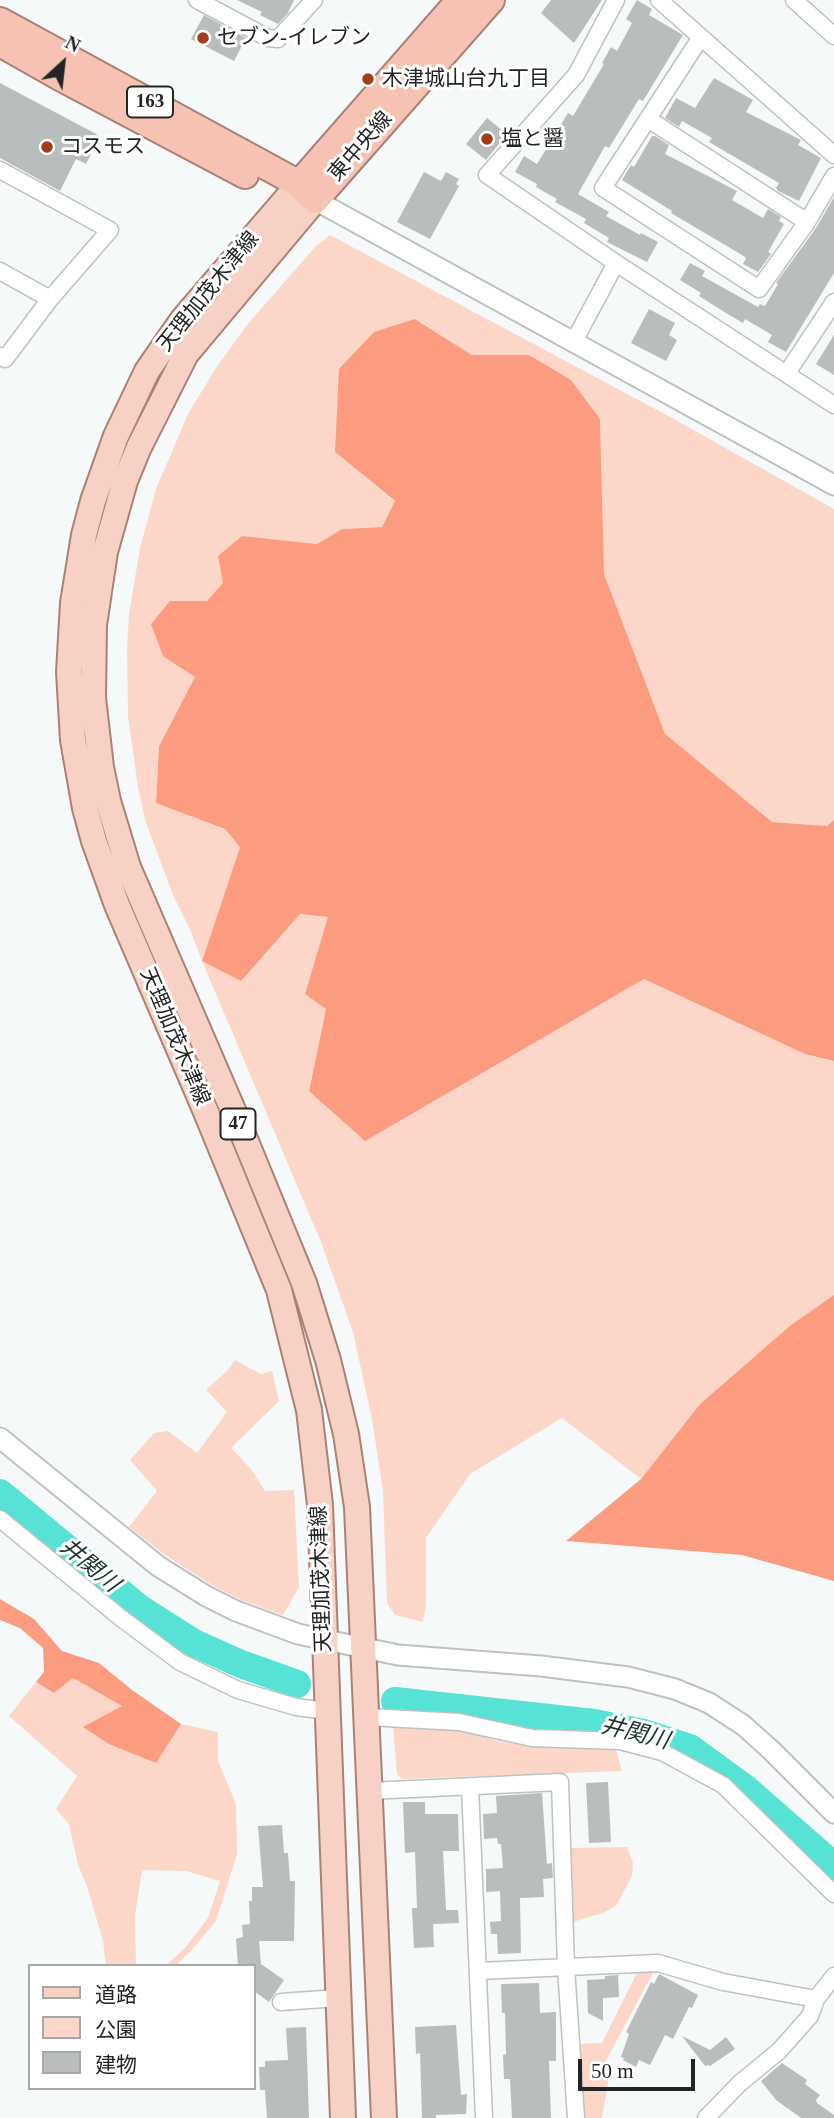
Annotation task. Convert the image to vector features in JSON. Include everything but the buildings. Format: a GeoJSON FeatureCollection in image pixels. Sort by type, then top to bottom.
{"type":"FeatureCollection","features":[{"type":"Feature","properties":{"kind":"highway","name":"東中央線"},"geometry":{"type":"LineString","coordinates":[[300,194],[460,0]]}},
{"type":"Feature","properties":{"kind":"highway","name":"東中央線"},"geometry":{"type":"LineString","coordinates":[[300,194],[491,0]]}},
{"type":"Feature","properties":{"kind":"highway","name":"163"},"geometry":{"type":"LineString","coordinates":[[0,21],[300,194]]}},
{"type":"Feature","properties":{"kind":"highway","name":"163"},"geometry":{"type":"LineString","coordinates":[[0,43],[60,77],[300,194]]}},
{"type":"Feature","properties":{"kind":"main road","name":"天理加茂木津線"},"geometry":{"type":"LineString","coordinates":[[300,194],[172,333],[147,371],[116,436],[93,501],[82,546],[73,603],[69,672],[78,774],[101,862],[279,1290],[314,1444],[320,1505],[343,2118]]}},
{"type":"Feature","properties":{"kind":"main road","name":"天理加茂木津線"},"geometry":{"type":"LineString","coordinates":[[300,194],[187,354],[139,447],[114,516],[100,576],[94,625],[93,698],[103,778],[128,867],[215,1067],[304,1283],[328,1360],[346,1434],[357,1507],[384,2118]]}},
{"type":"Feature","properties":{"kind":"street"},"geometry":{"type":"LineString","coordinates":[[197,0],[268,38],[278,39],[314,0]]}},
{"type":"Feature","properties":{"kind":"street"},"geometry":{"type":"LineString","coordinates":[[616,0],[576,75],[487,175],[834,405]]}},
{"type":"Feature","properties":{"kind":"street"},"geometry":{"type":"LineString","coordinates":[[659,0],[834,155]]}},
{"type":"Feature","properties":{"kind":"street"},"geometry":{"type":"LineString","coordinates":[[794,0],[834,36]]}},
{"type":"Feature","properties":{"kind":"street"},"geometry":{"type":"LineString","coordinates":[[701,37],[603,188],[760,289],[807,222],[834,176]]}},
{"type":"Feature","properties":{"kind":"street"},"geometry":{"type":"LineString","coordinates":[[648,119],[807,222]]}},
{"type":"Feature","properties":{"kind":"street"},"geometry":{"type":"LineString","coordinates":[[0,170],[110,230],[50,299],[5,359],[0,356]]}},
{"type":"Feature","properties":{"kind":"street"},"geometry":{"type":"LineString","coordinates":[[300,194],[834,485]]}},
{"type":"Feature","properties":{"kind":"street"},"geometry":{"type":"LineString","coordinates":[[573,343],[616,262]]}},
{"type":"Feature","properties":{"kind":"street"},"geometry":{"type":"LineString","coordinates":[[0,271],[50,299]]}},
{"type":"Feature","properties":{"kind":"street"},"geometry":{"type":"LineString","coordinates":[[787,373],[834,302]]}},
{"type":"Feature","properties":{"kind":"street"},"geometry":{"type":"LineString","coordinates":[[0,1438],[181,1582],[236,1611],[266,1624],[324,1640],[398,1655],[628,1677],[676,1689],[709,1703],[743,1725],[834,1814]]}},
{"type":"Feature","properties":{"kind":"street"},"geometry":{"type":"LineString","coordinates":[[0,1519],[121,1618],[180,1662],[238,1690],[296,1707],[327,1711]]}},
{"type":"Feature","properties":{"kind":"street"},"geometry":{"type":"LineString","coordinates":[[368,1717],[459,1722],[532,1738],[620,1741],[662,1752],[723,1785],[834,1894]]}},
{"type":"Feature","properties":{"kind":"street"},"geometry":{"type":"LineString","coordinates":[[369,1791],[560,1782],[566,1966],[576,2118]]}},
{"type":"Feature","properties":{"kind":"street"},"geometry":{"type":"LineString","coordinates":[[470,1786],[484,2118]]}},
{"type":"Feature","properties":{"kind":"street"},"geometry":{"type":"LineString","coordinates":[[479,1971],[658,1963],[723,1982],[816,1999]]}},
{"type":"Feature","properties":{"kind":"street"},"geometry":{"type":"LineString","coordinates":[[706,2118],[740,2083],[779,2051],[810,2016],[816,1999],[834,1976]]}},
{"type":"Feature","properties":{"kind":"street"},"geometry":{"type":"LineString","coordinates":[[281,2002],[338,1998]]}},
{"type":"Feature","properties":{"kind":"green space"},"geometry":{"type":"Polygon","coordinates":[[[330,235],[674,419],[834,509],[834,820],[827,826],[772,822],[665,735],[604,574],[600,419],[529,355],[472,355],[416,319],[335,452],[395,502],[382,527],[342,529],[317,544],[242,537],[223,584],[207,601],[170,601],[195,677],[159,746],[156,803],[225,829],[240,847],[202,961],[146,823],[138,787],[128,716],[127,648],[129,614],[140,548],[156,489],[189,412],[247,325],[316,246],[330,235]]]}},
{"type":"Feature","properties":{"kind":"green space"},"geometry":{"type":"Polygon","coordinates":[[[300,914],[329,917],[305,994],[326,1008],[309,1090],[364,1140],[644,979],[805,1054],[834,1061],[834,1295],[791,1325],[700,1404],[641,1479],[562,1418],[470,1474],[426,1538],[426,1604],[423,1622],[395,1615],[387,1603],[383,1491],[372,1419],[353,1332],[321,1242],[202,961],[241,980],[300,914]]]}},
{"type":"Feature","properties":{"kind":"green space"},"geometry":{"type":"Polygon","coordinates":[[[235,1360],[261,1374],[272,1371],[279,1401],[231,1448],[251,1469],[265,1491],[294,1490],[299,1587],[283,1615],[241,1600],[212,1585],[165,1555],[129,1527],[157,1491],[130,1460],[154,1433],[168,1431],[197,1453],[227,1412],[206,1390],[235,1360]]]}},
{"type":"Feature","properties":{"kind":"green space"},"geometry":{"type":"Polygon","coordinates":[[[73,1678],[123,1706],[84,1727],[155,1763],[181,1724],[218,1732],[218,1761],[236,1804],[237,1854],[216,1921],[177,1964],[167,1964],[184,1949],[208,1918],[220,1881],[186,1871],[142,1870],[135,1916],[136,1964],[106,1964],[103,1941],[78,1865],[69,1824],[56,1809],[77,1776],[9,1716],[36,1682],[54,1693],[73,1678]]]}},
{"type":"Feature","properties":{"kind":"green space"},"geometry":{"type":"Polygon","coordinates":[[[393,1725],[472,1729],[493,1740],[513,1744],[615,1746],[622,1771],[402,1779],[397,1774],[393,1725]]]}},
{"type":"Feature","properties":{"kind":"green space"},"geometry":{"type":"Polygon","coordinates":[[[627,1847],[633,1863],[632,1876],[616,1906],[573,1922],[569,1848],[627,1847]]]}},
{"type":"Feature","properties":{"kind":"green space"},"geometry":{"type":"Polygon","coordinates":[[[639,1969],[655,1969],[600,2072],[609,2077],[602,2118],[580,2118],[577,2044],[602,2043],[639,1969]]]}},
{"type":"Feature","properties":{"kind":"shaded area"},"geometry":{"type":"Polygon","coordinates":[[[415,319],[472,355],[529,355],[571,380],[600,419],[604,574],[665,734],[772,822],[827,826],[834,820],[834,1061],[805,1054],[644,979],[365,1141],[309,1091],[326,1009],[305,994],[328,917],[300,914],[241,981],[202,961],[240,847],[225,829],[156,803],[159,746],[195,677],[163,656],[151,624],[170,601],[207,601],[223,583],[218,556],[242,536],[317,544],[342,529],[382,527],[395,501],[335,452],[339,369],[374,332],[415,319]]]}},
{"type":"Feature","properties":{"kind":"shaded area"},"geometry":{"type":"Polygon","coordinates":[[[834,1295],[834,1581],[742,1555],[566,1541],[641,1479],[700,1404],[791,1325],[834,1295]]]}},
{"type":"Feature","properties":{"kind":"shaded area"},"geometry":{"type":"Polygon","coordinates":[[[0,1599],[34,1619],[62,1651],[99,1663],[181,1724],[156,1763],[109,1744],[83,1727],[122,1706],[73,1678],[54,1693],[36,1682],[44,1672],[43,1648],[20,1628],[0,1620],[0,1599]]]}},
{"type":"Feature","properties":{"kind":"waterway","name":"井関川"},"geometry":{"type":"LineString","coordinates":[[0,1493],[139,1608],[194,1643],[241,1664],[297,1684]]}},
{"type":"Feature","properties":{"kind":"waterway","name":"井関川"},"geometry":{"type":"LineString","coordinates":[[395,1701],[594,1723],[644,1733],[690,1748],[746,1789],[834,1866]]}},
{"type":"Feature","properties":{"kind":"place","name":"セブン-イレブン"},"geometry":{"type":"Point","coordinates":[203,38]}},
{"type":"Feature","properties":{"kind":"place","name":"木津城山台九丁目"},"geometry":{"type":"Point","coordinates":[368,79]}},
{"type":"Feature","properties":{"kind":"place","name":"塩と醤"},"geometry":{"type":"Point","coordinates":[487,139]}},
{"type":"Feature","properties":{"kind":"place","name":"コスモス"},"geometry":{"type":"Point","coordinates":[47,147]}}]}
